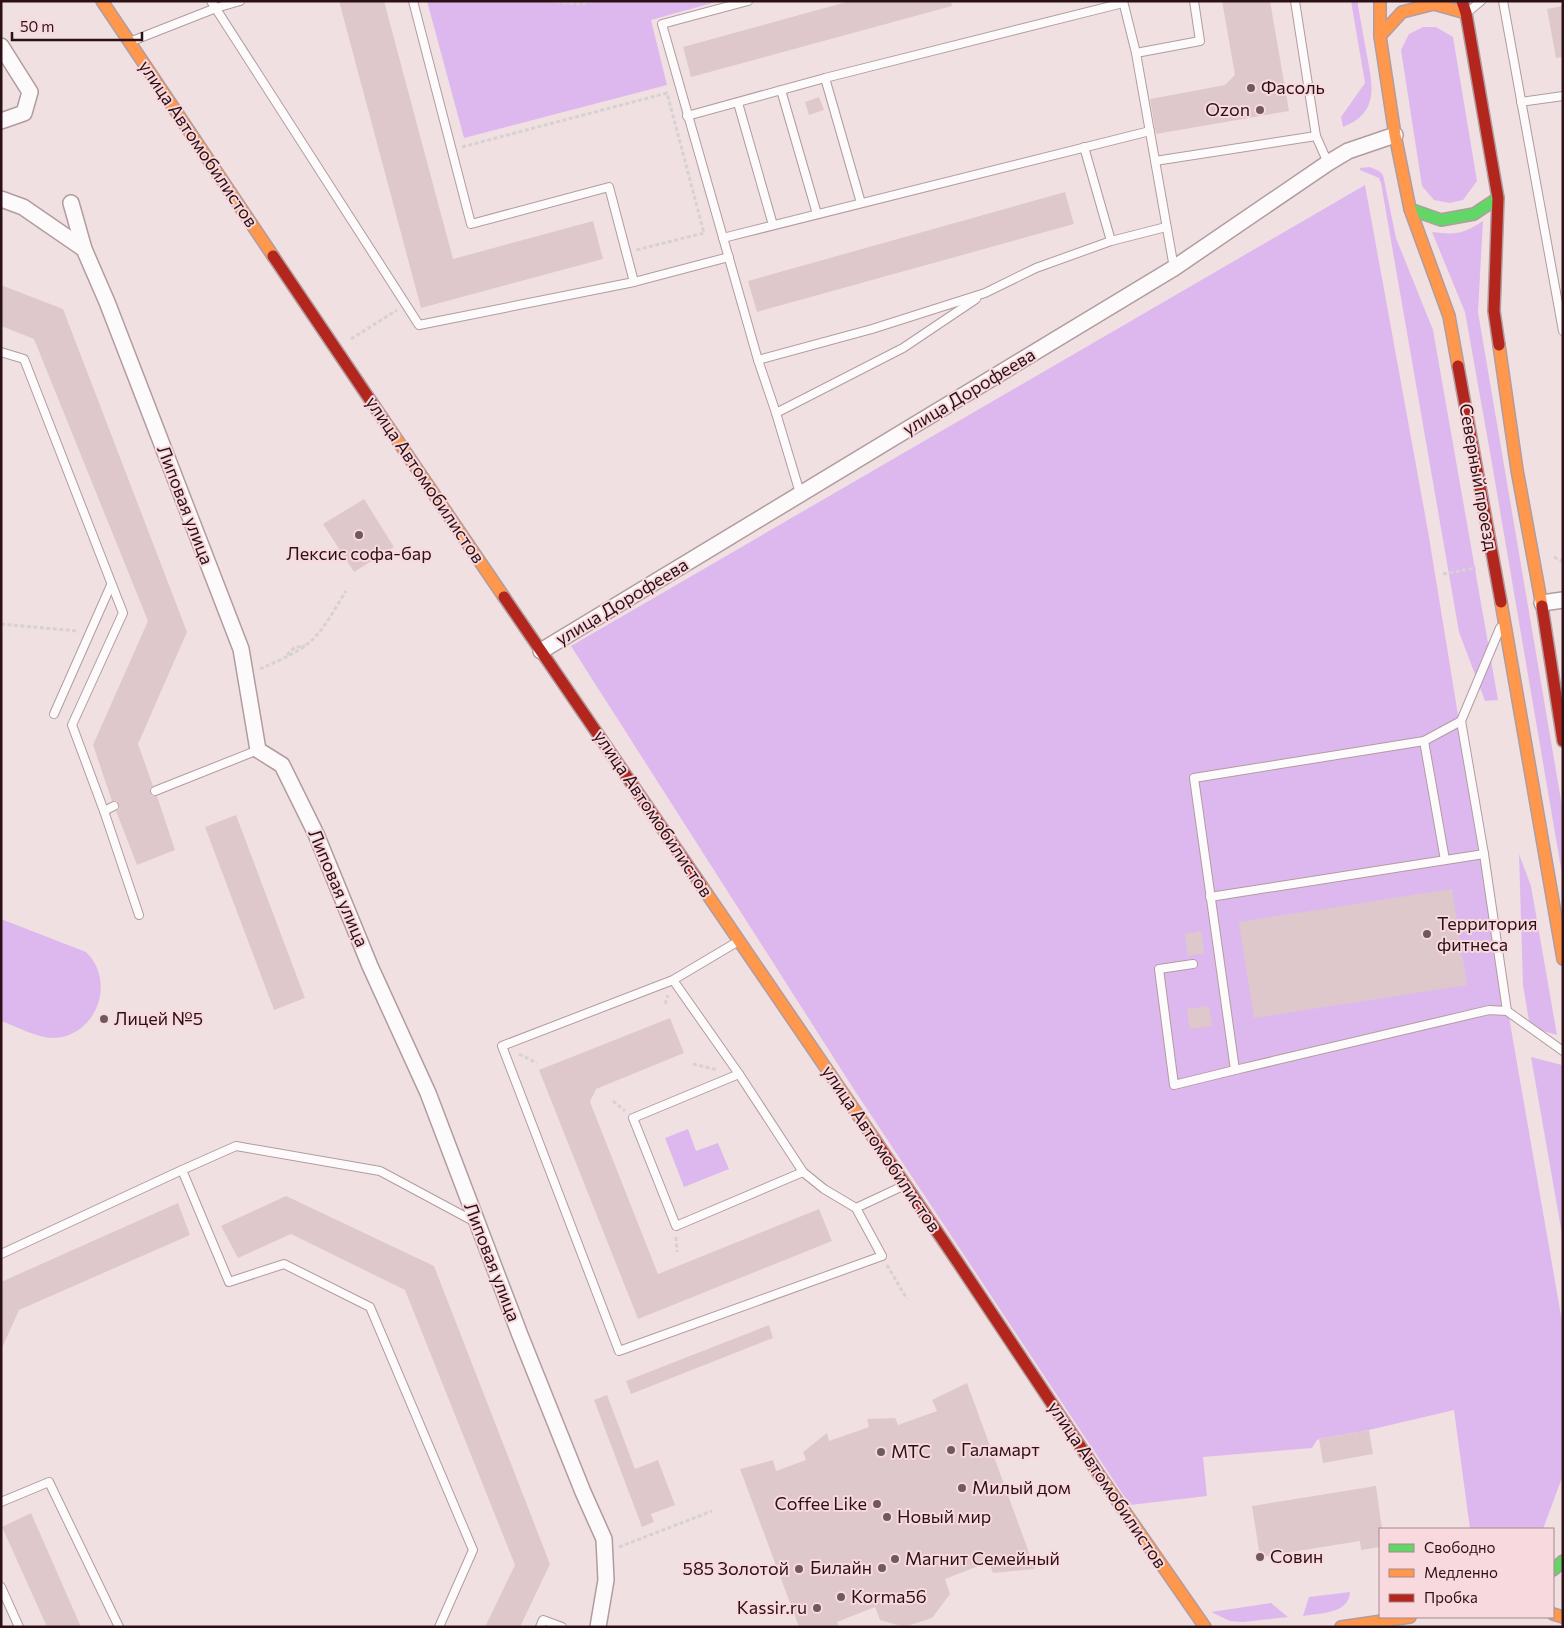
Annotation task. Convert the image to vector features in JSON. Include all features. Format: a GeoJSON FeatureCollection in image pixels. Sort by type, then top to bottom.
{"type":"FeatureCollection","features":[{"type":"Feature","properties":{"kind":"main road","name":"улица Автомобилистов"},"geometry":{"type":"LineString","coordinates":[[102,1],[541,651],[905,1185],[1124,1512],[1205,1627]]}},
{"type":"Feature","properties":{"kind":"main road","name":"Северный проезд"},"geometry":{"type":"LineString","coordinates":[[1380,1],[1380,36],[1395,135],[1410,209],[1449,316],[1563,958]]}},
{"type":"Feature","properties":{"kind":"main road"},"geometry":{"type":"LineString","coordinates":[[1462,1],[1466,13],[1498,198],[1494,311],[1517,470],[1542,603],[1563,741]]}},
{"type":"Feature","properties":{"kind":"main road"},"geometry":{"type":"LineString","coordinates":[[1380,36],[1402,12],[1434,4],[1466,13]]}},
{"type":"Feature","properties":{"kind":"main road"},"geometry":{"type":"LineString","coordinates":[[1410,209],[1441,220],[1474,214],[1498,198]]}},
{"type":"Feature","properties":{"kind":"main road"},"geometry":{"type":"LineString","coordinates":[[1340,1627],[1403,1618]]}},
{"type":"Feature","properties":{"kind":"street"},"geometry":{"type":"LineString","coordinates":[[1,46],[30,92],[24,113],[1,121]]}},
{"type":"Feature","properties":{"kind":"street","name":"улица Дорофеева"},"geometry":{"type":"LineString","coordinates":[[541,651],[1174,268],[1328,163],[1348,151],[1395,135]]}},
{"type":"Feature","properties":{"kind":"street"},"geometry":{"type":"LineString","coordinates":[[1,199],[23,207],[84,249]]}},
{"type":"Feature","properties":{"kind":"street","name":"Липовая улица"},"geometry":{"type":"LineString","coordinates":[[71,203],[84,249],[107,302],[241,649],[258,750],[282,765],[316,834],[370,966],[428,1093],[477,1224],[579,1483],[604,1539],[606,1580],[598,1627]]}},
{"type":"Feature","properties":{"kind":"street"},"geometry":{"type":"LineString","coordinates":[[1542,603],[1563,600]]}},
{"type":"Feature","properties":{"kind":"lane"},"geometry":{"type":"LineString","coordinates":[[130,42],[214,4],[240,1]]}},
{"type":"Feature","properties":{"kind":"lane"},"geometry":{"type":"LineString","coordinates":[[413,1],[471,224],[609,187],[634,282]]}},
{"type":"Feature","properties":{"kind":"lane"},"geometry":{"type":"LineString","coordinates":[[748,1],[662,24],[758,360],[800,493]]}},
{"type":"Feature","properties":{"kind":"lane"},"geometry":{"type":"LineString","coordinates":[[1136,53],[1200,42],[1194,1]]}},
{"type":"Feature","properties":{"kind":"lane"},"geometry":{"type":"LineString","coordinates":[[1295,1],[1316,136],[1328,163]]}},
{"type":"Feature","properties":{"kind":"lane"},"geometry":{"type":"LineString","coordinates":[[1466,13],[1481,1]]}},
{"type":"Feature","properties":{"kind":"lane"},"geometry":{"type":"LineString","coordinates":[[1503,1],[1563,331]]}},
{"type":"Feature","properties":{"kind":"lane"},"geometry":{"type":"LineString","coordinates":[[687,116],[826,78],[1123,2],[1136,53],[1174,268]]}},
{"type":"Feature","properties":{"kind":"lane"},"geometry":{"type":"LineString","coordinates":[[214,4],[419,325],[634,282],[729,257]]}},
{"type":"Feature","properties":{"kind":"lane"},"geometry":{"type":"LineString","coordinates":[[826,78],[861,203]]}},
{"type":"Feature","properties":{"kind":"lane"},"geometry":{"type":"LineString","coordinates":[[781,90],[817,214]]}},
{"type":"Feature","properties":{"kind":"lane"},"geometry":{"type":"LineString","coordinates":[[1521,102],[1563,96]]}},
{"type":"Feature","properties":{"kind":"lane"},"geometry":{"type":"LineString","coordinates":[[738,103],[773,225]]}},
{"type":"Feature","properties":{"kind":"lane"},"geometry":{"type":"LineString","coordinates":[[723,238],[1150,131]]}},
{"type":"Feature","properties":{"kind":"lane"},"geometry":{"type":"LineString","coordinates":[[1155,162],[1316,136]]}},
{"type":"Feature","properties":{"kind":"lane"},"geometry":{"type":"LineString","coordinates":[[1084,147],[1111,241]]}},
{"type":"Feature","properties":{"kind":"lane"},"geometry":{"type":"LineString","coordinates":[[776,413],[903,348],[985,293],[1036,268],[1111,241],[1166,227]]}},
{"type":"Feature","properties":{"kind":"lane"},"geometry":{"type":"LineString","coordinates":[[758,360],[872,329],[985,293]]}},
{"type":"Feature","properties":{"kind":"lane"},"geometry":{"type":"LineString","coordinates":[[1,352],[24,359],[123,613],[72,725],[104,811],[139,915]]}},
{"type":"Feature","properties":{"kind":"lane"},"geometry":{"type":"LineString","coordinates":[[54,714],[111,585]]}},
{"type":"Feature","properties":{"kind":"lane"},"geometry":{"type":"LineString","coordinates":[[1504,618],[1461,720],[1484,854],[1507,1011]]}},
{"type":"Feature","properties":{"kind":"lane"},"geometry":{"type":"LineString","coordinates":[[1235,1070],[1194,778],[1424,741],[1461,720]]}},
{"type":"Feature","properties":{"kind":"lane"},"geometry":{"type":"LineString","coordinates":[[1424,741],[1445,860]]}},
{"type":"Feature","properties":{"kind":"lane"},"geometry":{"type":"LineString","coordinates":[[155,791],[258,750]]}},
{"type":"Feature","properties":{"kind":"lane"},"geometry":{"type":"LineString","coordinates":[[104,811],[114,806]]}},
{"type":"Feature","properties":{"kind":"lane"},"geometry":{"type":"LineString","coordinates":[[1210,897],[1484,854]]}},
{"type":"Feature","properties":{"kind":"lane"},"geometry":{"type":"LineString","coordinates":[[672,980],[739,1074],[803,1172],[824,1189],[856,1208],[882,1256],[619,1351],[502,1046],[672,980],[739,941]]}},
{"type":"Feature","properties":{"kind":"lane"},"geometry":{"type":"LineString","coordinates":[[1194,964],[1159,969],[1174,1085],[1488,1010],[1507,1011],[1563,1051]]}},
{"type":"Feature","properties":{"kind":"lane"},"geometry":{"type":"LineString","coordinates":[[739,1074],[633,1118],[676,1226],[803,1172]]}},
{"type":"Feature","properties":{"kind":"lane"},"geometry":{"type":"LineString","coordinates":[[1,1254],[236,1146],[380,1171],[477,1224]]}},
{"type":"Feature","properties":{"kind":"lane"},"geometry":{"type":"LineString","coordinates":[[182,1170],[229,1282],[284,1264],[370,1308],[473,1550],[439,1627]]}},
{"type":"Feature","properties":{"kind":"lane"},"geometry":{"type":"LineString","coordinates":[[856,1208],[905,1185]]}},
{"type":"Feature","properties":{"kind":"lane"},"geometry":{"type":"LineString","coordinates":[[1,1502],[49,1482],[118,1627]]}},
{"type":"Feature","properties":{"kind":"lane"},"geometry":{"type":"LineString","coordinates":[[1,1587],[20,1627]]}},
{"type":"Feature","properties":{"kind":"lane"},"geometry":{"type":"LineString","coordinates":[[540,1627],[543,1620],[562,1627]]}},
{"type":"Feature","properties":{"kind":"path"},"geometry":{"type":"LineString","coordinates":[[550,1],[578,4],[595,1]]}},
{"type":"Feature","properties":{"kind":"path"},"geometry":{"type":"LineString","coordinates":[[452,150],[667,93],[704,233],[627,253]]}},
{"type":"Feature","properties":{"kind":"path"},"geometry":{"type":"LineString","coordinates":[[336,348],[406,304]]}},
{"type":"Feature","properties":{"kind":"path"},"geometry":{"type":"LineString","coordinates":[[1550,554],[1563,562]]}},
{"type":"Feature","properties":{"kind":"path"},"geometry":{"type":"LineString","coordinates":[[1443,574],[1483,566]]}},
{"type":"Feature","properties":{"kind":"path"},"geometry":{"type":"LineString","coordinates":[[246,677],[305,646],[313,639],[346,591]]}},
{"type":"Feature","properties":{"kind":"path"},"geometry":{"type":"LineString","coordinates":[[1,624],[90,632]]}},
{"type":"Feature","properties":{"kind":"path"},"geometry":{"type":"LineString","coordinates":[[284,657],[295,647],[305,646]]}},
{"type":"Feature","properties":{"kind":"path"},"geometry":{"type":"LineString","coordinates":[[882,1256],[907,1299]]}},
{"type":"Feature","properties":{"kind":"path"},"geometry":{"type":"LineString","coordinates":[[616,1549],[712,1511]]}},
{"type":"Feature","properties":{"kind":"shaded area"},"geometry":{"type":"Polygon","coordinates":[[[427,1],[719,1],[651,20],[667,85],[464,138],[427,1]]]}},
{"type":"Feature","properties":{"kind":"shaded area"},"geometry":{"type":"Polygon","coordinates":[[[1351,1],[1358,1],[1372,88],[1368,107],[1363,114],[1355,121],[1343,127],[1341,117],[1365,83],[1351,1]]]}},
{"type":"Feature","properties":{"kind":"shaded area"},"geometry":{"type":"Polygon","coordinates":[[[1423,27],[1436,27],[1453,37],[1477,181],[1463,200],[1450,203],[1434,200],[1422,186],[1401,50],[1409,34],[1423,27]]]}},
{"type":"Feature","properties":{"kind":"shaded area"},"geometry":{"type":"Polygon","coordinates":[[[1370,167],[1383,175],[1396,238],[1433,330],[1498,700],[1485,701],[1459,632],[1381,183],[1379,178],[1360,170],[1360,168],[1370,167]]]}},
{"type":"Feature","properties":{"kind":"shaded area"},"geometry":{"type":"Polygon","coordinates":[[[1365,185],[1428,531],[1483,868],[1563,1327],[1563,1475],[1543,1528],[1470,1528],[1454,1410],[1369,1430],[1319,1439],[1312,1448],[1203,1457],[1207,1496],[1130,1505],[853,1088],[571,646],[1365,185]]]}},
{"type":"Feature","properties":{"kind":"shaded area"},"geometry":{"type":"Polygon","coordinates":[[[1483,221],[1478,312],[1563,812],[1563,880],[1465,312],[1432,232],[1459,232],[1470,229],[1483,221]]]}},
{"type":"Feature","properties":{"kind":"shaded area"},"geometry":{"type":"Polygon","coordinates":[[[1519,854],[1531,886],[1557,1035],[1530,1027],[1523,985],[1519,854]]]}},
{"type":"Feature","properties":{"kind":"shaded area"},"geometry":{"type":"Polygon","coordinates":[[[1,919],[86,952],[95,964],[100,978],[101,992],[91,1018],[81,1028],[68,1035],[53,1038],[33,1034],[1,1021],[1,919]]]}},
{"type":"Feature","properties":{"kind":"shaded area"},"geometry":{"type":"Polygon","coordinates":[[[1531,1057],[1562,1065],[1563,1240],[1531,1057]]]}},
{"type":"Feature","properties":{"kind":"shaded area"},"geometry":{"type":"Polygon","coordinates":[[[688,1129],[696,1151],[718,1143],[729,1169],[684,1187],[665,1138],[688,1129]]]}},
{"type":"Feature","properties":{"kind":"shaded area"},"geometry":{"type":"Polygon","coordinates":[[[1350,1592],[1345,1605],[1325,1613],[1303,1616],[1309,1597],[1350,1592]]]}},
{"type":"Feature","properties":{"kind":"shaded area"},"geometry":{"type":"Polygon","coordinates":[[[1271,1603],[1288,1617],[1243,1622],[1230,1621],[1211,1612],[1271,1603]]]}},
{"type":"Feature","properties":{"kind":"building"},"geometry":{"type":"Polygon","coordinates":[[[339,1],[384,1],[453,259],[593,221],[603,259],[421,308],[339,1]]]}},
{"type":"Feature","properties":{"kind":"building"},"geometry":{"type":"Polygon","coordinates":[[[850,1],[951,1],[952,6],[691,77],[683,47],[850,1]]]}},
{"type":"Feature","properties":{"kind":"building"},"geometry":{"type":"Polygon","coordinates":[[[1222,1],[1270,1],[1289,111],[1156,134],[1150,99],[1225,85],[1235,75],[1222,1]]]}},
{"type":"Feature","properties":{"kind":"building"},"geometry":{"type":"Polygon","coordinates":[[[1563,6],[1563,57],[1556,58],[1547,9],[1563,6]]]}},
{"type":"Feature","properties":{"kind":"building"},"geometry":{"type":"Polygon","coordinates":[[[819,97],[824,110],[809,115],[805,102],[819,97]]]}},
{"type":"Feature","properties":{"kind":"building"},"geometry":{"type":"Polygon","coordinates":[[[1065,192],[1074,224],[757,312],[748,281],[1065,192]]]}},
{"type":"Feature","properties":{"kind":"building"},"geometry":{"type":"Polygon","coordinates":[[[1,285],[63,309],[187,632],[138,744],[153,786],[150,788],[150,793],[152,796],[157,796],[175,850],[137,865],[116,811],[119,809],[119,804],[117,801],[112,801],[93,745],[148,621],[34,339],[1,326],[1,285]]]}},
{"type":"Feature","properties":{"kind":"building","name":"Лексис софа-бар"},"geometry":{"type":"Polygon","coordinates":[[[364,499],[394,547],[354,572],[323,524],[364,499]]]}},
{"type":"Feature","properties":{"kind":"building"},"geometry":{"type":"Polygon","coordinates":[[[236,815],[305,998],[274,1010],[205,827],[236,815]]]}},
{"type":"Feature","properties":{"kind":"building"},"geometry":{"type":"Polygon","coordinates":[[[1452,889],[1467,985],[1254,1018],[1239,922],[1452,889]]]}},
{"type":"Feature","properties":{"kind":"building"},"geometry":{"type":"Polygon","coordinates":[[[1201,931],[1204,953],[1188,956],[1185,934],[1201,931]]]}},
{"type":"Feature","properties":{"kind":"building"},"geometry":{"type":"Polygon","coordinates":[[[1209,1006],[1212,1026],[1190,1029],[1187,1009],[1209,1006]]]}},
{"type":"Feature","properties":{"kind":"building"},"geometry":{"type":"Polygon","coordinates":[[[670,1018],[684,1053],[596,1089],[590,1102],[658,1274],[819,1209],[832,1241],[638,1319],[539,1070],[670,1018]]]}},
{"type":"Feature","properties":{"kind":"building"},"geometry":{"type":"Polygon","coordinates":[[[286,1196],[434,1266],[550,1564],[520,1627],[485,1627],[515,1565],[405,1290],[291,1234],[238,1258],[221,1226],[286,1196]]]}},
{"type":"Feature","properties":{"kind":"building"},"geometry":{"type":"Polygon","coordinates":[[[178,1203],[190,1235],[19,1310],[1,1350],[1,1282],[178,1203]]]}},
{"type":"Feature","properties":{"kind":"building"},"geometry":{"type":"Polygon","coordinates":[[[769,1325],[773,1338],[631,1394],[626,1381],[769,1325]]]}},
{"type":"Feature","properties":{"kind":"building","name":"Новый мир"},"geometry":{"type":"Polygon","coordinates":[[[967,1383],[1035,1569],[993,1573],[989,1562],[945,1579],[950,1594],[932,1618],[904,1627],[880,1620],[875,1607],[837,1622],[839,1627],[799,1627],[740,1469],[773,1460],[776,1471],[806,1460],[803,1452],[827,1433],[829,1441],[869,1427],[867,1419],[895,1418],[898,1425],[937,1411],[932,1400],[967,1383]]]}},
{"type":"Feature","properties":{"kind":"building"},"geometry":{"type":"Polygon","coordinates":[[[607,1395],[635,1469],[658,1460],[675,1505],[651,1514],[654,1522],[642,1527],[594,1400],[607,1395]]]}},
{"type":"Feature","properties":{"kind":"building"},"geometry":{"type":"Polygon","coordinates":[[[1369,1430],[1373,1454],[1323,1463],[1319,1439],[1369,1430]]]}},
{"type":"Feature","properties":{"kind":"building"},"geometry":{"type":"Polygon","coordinates":[[[1376,1486],[1382,1528],[1379,1528],[1379,1547],[1361,1550],[1360,1541],[1260,1557],[1252,1506],[1376,1486]]]}},
{"type":"Feature","properties":{"kind":"building"},"geometry":{"type":"Polygon","coordinates":[[[31,1513],[81,1627],[47,1627],[2,1527],[31,1513]]]}},
{"type":"Feature","properties":{"kind":"traffic: fast"},"geometry":{"type":"LineString","coordinates":[[1410,209],[1441,220],[1474,214],[1498,198]]}},
{"type":"Feature","properties":{"kind":"traffic: fast"},"geometry":{"type":"LineString","coordinates":[[1554,1569],[1563,1561]]}},
{"type":"Feature","properties":{"kind":"traffic: slow"},"geometry":{"type":"LineString","coordinates":[[102,1],[273,256]]}},
{"type":"Feature","properties":{"kind":"traffic: slow"},"geometry":{"type":"LineString","coordinates":[[1380,1],[1380,36],[1395,135],[1410,209],[1449,316],[1458,366]]}},
{"type":"Feature","properties":{"kind":"traffic: slow"},"geometry":{"type":"LineString","coordinates":[[1380,36],[1402,12],[1434,4],[1466,13]]}},
{"type":"Feature","properties":{"kind":"traffic: slow"},"geometry":{"type":"LineString","coordinates":[[1499,345],[1517,470],[1542,606]]}},
{"type":"Feature","properties":{"kind":"traffic: slow"},"geometry":{"type":"LineString","coordinates":[[383,419],[504,597]]}},
{"type":"Feature","properties":{"kind":"traffic: slow"},"geometry":{"type":"LineString","coordinates":[[1501,602],[1563,959]]}},
{"type":"Feature","properties":{"kind":"traffic: slow"},"geometry":{"type":"LineString","coordinates":[[701,885],[875,1140]]}},
{"type":"Feature","properties":{"kind":"traffic: slow"},"geometry":{"type":"LineString","coordinates":[[1100,1476],[1205,1627]]}},
{"type":"Feature","properties":{"kind":"traffic: slow"},"geometry":{"type":"LineString","coordinates":[[1554,1614],[1563,1617]]}},
{"type":"Feature","properties":{"kind":"traffic: slow"},"geometry":{"type":"LineString","coordinates":[[1341,1627],[1403,1618]]}},
{"type":"Feature","properties":{"kind":"traffic: jam"},"geometry":{"type":"LineString","coordinates":[[1462,1],[1466,13],[1498,198],[1494,311],[1499,345]]}},
{"type":"Feature","properties":{"kind":"traffic: jam"},"geometry":{"type":"LineString","coordinates":[[273,256],[383,419]]}},
{"type":"Feature","properties":{"kind":"traffic: jam"},"geometry":{"type":"LineString","coordinates":[[1458,366],[1501,602]]}},
{"type":"Feature","properties":{"kind":"traffic: jam"},"geometry":{"type":"LineString","coordinates":[[504,597],[701,885]]}},
{"type":"Feature","properties":{"kind":"traffic: jam"},"geometry":{"type":"LineString","coordinates":[[1542,606],[1563,741]]}},
{"type":"Feature","properties":{"kind":"traffic: jam"},"geometry":{"type":"LineString","coordinates":[[875,1140],[1100,1476]]}},
{"type":"Feature","properties":{"kind":"place","name":"Фасоль"},"geometry":{"type":"Point","coordinates":[1251,88]}},
{"type":"Feature","properties":{"kind":"place","name":"Ozon"},"geometry":{"type":"Point","coordinates":[1260,110]}},
{"type":"Feature","properties":{"kind":"place","name":"Лексис софа-бар"},"geometry":{"type":"Point","coordinates":[359,535]}},
{"type":"Feature","properties":{"kind":"place","name":"Территория фитнеса"},"geometry":{"type":"Point","coordinates":[1427,934]}},
{"type":"Feature","properties":{"kind":"place","name":"Лицей №5"},"geometry":{"type":"Point","coordinates":[104,1019]}},
{"type":"Feature","properties":{"kind":"place","name":"Галамарт"},"geometry":{"type":"Point","coordinates":[951,1450]}},
{"type":"Feature","properties":{"kind":"place","name":"МТС"},"geometry":{"type":"Point","coordinates":[881,1452]}},
{"type":"Feature","properties":{"kind":"place","name":"Милый дом"},"geometry":{"type":"Point","coordinates":[962,1488]}},
{"type":"Feature","properties":{"kind":"place","name":"Coffee Like"},"geometry":{"type":"Point","coordinates":[877,1504]}},
{"type":"Feature","properties":{"kind":"place","name":"Новый мир"},"geometry":{"type":"Point","coordinates":[887,1517]}},
{"type":"Feature","properties":{"kind":"place","name":"Совин"},"geometry":{"type":"Point","coordinates":[1260,1557]}},
{"type":"Feature","properties":{"kind":"place","name":"Магнит Семейный"},"geometry":{"type":"Point","coordinates":[895,1559]}},
{"type":"Feature","properties":{"kind":"place","name":"Билайн"},"geometry":{"type":"Point","coordinates":[882,1568]}},
{"type":"Feature","properties":{"kind":"place","name":"585 Золотой"},"geometry":{"type":"Point","coordinates":[799,1569]}},
{"type":"Feature","properties":{"kind":"place","name":"Korma56"},"geometry":{"type":"Point","coordinates":[841,1597]}},
{"type":"Feature","properties":{"kind":"place","name":"Kassir.ru"},"geometry":{"type":"Point","coordinates":[817,1608]}}]}
